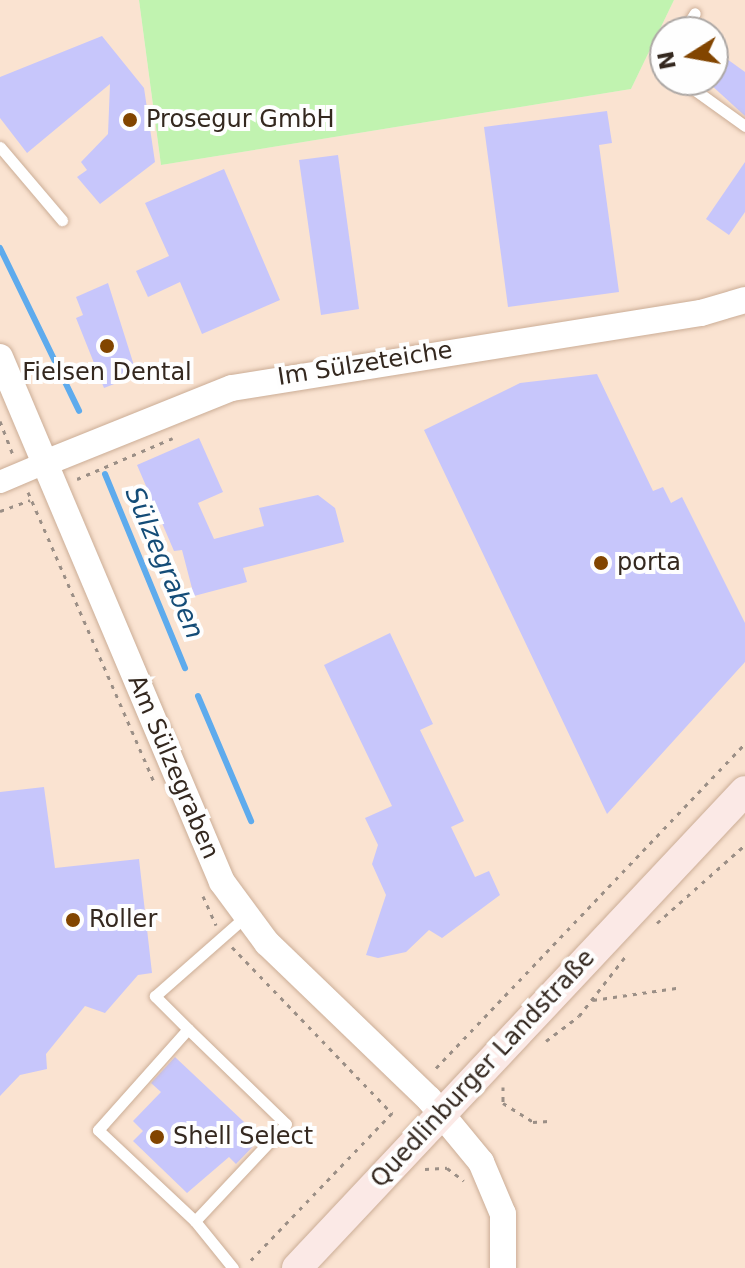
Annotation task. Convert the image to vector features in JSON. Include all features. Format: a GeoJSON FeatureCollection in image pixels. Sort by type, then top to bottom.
{"type":"FeatureCollection","features":[{"type":"Feature","properties":{"kind":"main road","name":"Quedlinburger Landstraße"},"geometry":{"type":"LineString","coordinates":[[297,1268],[745,791]]}},
{"type":"Feature","properties":{"kind":"street","name":"Im Sülzeteiche"},"geometry":{"type":"LineString","coordinates":[[0,482],[232,388],[701,313],[745,300]]}},
{"type":"Feature","properties":{"kind":"street","name":"Am Sülzegraben"},"geometry":{"type":"LineString","coordinates":[[0,357],[216,869],[245,917],[443,1113],[496,1189],[503,1268]]}},
{"type":"Feature","properties":{"kind":"lane"},"geometry":{"type":"LineString","coordinates":[[703,96],[745,126]]}},
{"type":"Feature","properties":{"kind":"lane"},"geometry":{"type":"LineString","coordinates":[[0,147],[62,220]]}},
{"type":"Feature","properties":{"kind":"lane"},"geometry":{"type":"LineString","coordinates":[[195,1221],[286,1124],[155,996],[245,917]]}},
{"type":"Feature","properties":{"kind":"lane"},"geometry":{"type":"LineString","coordinates":[[188,1029],[98,1130],[195,1221],[233,1268]]}},
{"type":"Feature","properties":{"kind":"path"},"geometry":{"type":"LineString","coordinates":[[0,511],[182,434]]}},
{"type":"Feature","properties":{"kind":"path"},"geometry":{"type":"LineString","coordinates":[[436,1068],[745,743]]}},
{"type":"Feature","properties":{"kind":"path"},"geometry":{"type":"LineString","coordinates":[[648,932],[745,845]]}},
{"type":"Feature","properties":{"kind":"path"},"geometry":{"type":"LineString","coordinates":[[540,1045],[593,1000],[627,954]]}},
{"type":"Feature","properties":{"kind":"path"},"geometry":{"type":"LineString","coordinates":[[593,1000],[676,988]]}},
{"type":"Feature","properties":{"kind":"path"},"geometry":{"type":"LineString","coordinates":[[512,1075],[503,1084],[503,1103],[533,1122],[549,1121]]}},
{"type":"Feature","properties":{"kind":"path"},"geometry":{"type":"LineString","coordinates":[[242,1268],[392,1113]]}},
{"type":"Feature","properties":{"kind":"path"},"geometry":{"type":"LineString","coordinates":[[417,1172],[447,1168],[470,1191]]}},
{"type":"Feature","properties":{"kind":"shaded area"},"geometry":{"type":"Polygon","coordinates":[[[0,0],[139,0],[161,165],[631,89],[649,52],[649,96],[729,96],[729,16],[666,16],[674,0],[745,0],[745,1268],[0,1268],[0,0]]]}},
{"type":"Feature","properties":{"kind":"green space"},"geometry":{"type":"Polygon","coordinates":[[[139,0],[674,0],[666,16],[649,16],[649,52],[631,89],[161,165],[139,0]]]}},
{"type":"Feature","properties":{"kind":"building","name":"Prosegur GmbH"},"geometry":{"type":"Polygon","coordinates":[[[102,36],[144,88],[155,162],[100,204],[77,177],[87,170],[81,162],[108,134],[110,84],[27,153],[0,118],[0,77],[102,36]]]}},
{"type":"Feature","properties":{"kind":"building"},"geometry":{"type":"Polygon","coordinates":[[[729,60],[745,72],[745,116],[723,96],[729,96],[729,60]]]}},
{"type":"Feature","properties":{"kind":"building"},"geometry":{"type":"Polygon","coordinates":[[[607,111],[612,143],[599,145],[619,292],[508,307],[484,127],[607,111]]]}},
{"type":"Feature","properties":{"kind":"building"},"geometry":{"type":"Polygon","coordinates":[[[338,155],[359,309],[321,315],[299,160],[338,155]]]}},
{"type":"Feature","properties":{"kind":"building"},"geometry":{"type":"Polygon","coordinates":[[[745,162],[745,212],[729,235],[706,219],[745,162]]]}},
{"type":"Feature","properties":{"kind":"building"},"geometry":{"type":"Polygon","coordinates":[[[224,169],[280,300],[202,334],[180,282],[148,297],[136,271],[169,256],[145,203],[224,169]]]}},
{"type":"Feature","properties":{"kind":"building","name":"Fielsen Dental"},"geometry":{"type":"Polygon","coordinates":[[[108,283],[137,375],[104,388],[76,318],[83,315],[76,297],[108,283]]]}},
{"type":"Feature","properties":{"kind":"building","name":"porta"},"geometry":{"type":"Polygon","coordinates":[[[597,374],[653,491],[663,487],[671,503],[682,497],[745,623],[745,662],[607,814],[424,430],[520,383],[597,374]]]}},
{"type":"Feature","properties":{"kind":"building"},"geometry":{"type":"Polygon","coordinates":[[[199,438],[223,492],[198,503],[214,539],[264,526],[259,508],[318,495],[335,508],[344,542],[243,568],[247,582],[194,596],[182,550],[174,551],[137,465],[199,438]]]}},
{"type":"Feature","properties":{"kind":"building"},"geometry":{"type":"Polygon","coordinates":[[[390,633],[433,724],[420,730],[464,821],[451,827],[475,877],[489,871],[500,895],[442,938],[429,930],[406,952],[378,958],[366,955],[386,895],[372,864],[378,845],[365,818],[392,806],[324,665],[390,633]]]}},
{"type":"Feature","properties":{"kind":"building","name":"Roller"},"geometry":{"type":"Polygon","coordinates":[[[44,787],[55,868],[139,859],[152,973],[138,975],[105,1013],[85,1006],[46,1054],[47,1069],[20,1075],[0,1096],[0,792],[44,787]]]}},
{"type":"Feature","properties":{"kind":"building"},"geometry":{"type":"Polygon","coordinates":[[[175,1057],[261,1138],[236,1164],[229,1157],[187,1193],[133,1141],[143,1131],[133,1121],[161,1092],[151,1083],[175,1057]]]}},
{"type":"Feature","properties":{"kind":"waterway","name":"Sülzegraben"},"geometry":{"type":"LineString","coordinates":[[0,248],[79,411]]}},
{"type":"Feature","properties":{"kind":"waterway","name":"Sülzegraben"},"geometry":{"type":"LineString","coordinates":[[105,474],[185,668]]}},
{"type":"Feature","properties":{"kind":"waterway","name":"Sülzegraben"},"geometry":{"type":"LineString","coordinates":[[198,696],[251,821]]}},
{"type":"Feature","properties":{"kind":"place","name":"Prosegur GmbH"},"geometry":{"type":"Point","coordinates":[130,120]}},
{"type":"Feature","properties":{"kind":"place","name":"Fielsen Dental"},"geometry":{"type":"Point","coordinates":[107,346]}},
{"type":"Feature","properties":{"kind":"place","name":"porta"},"geometry":{"type":"Point","coordinates":[601,563]}},
{"type":"Feature","properties":{"kind":"place","name":"Roller"},"geometry":{"type":"Point","coordinates":[73,920]}},
{"type":"Feature","properties":{"kind":"place","name":"Shell Select"},"geometry":{"type":"Point","coordinates":[157,1137]}}]}
